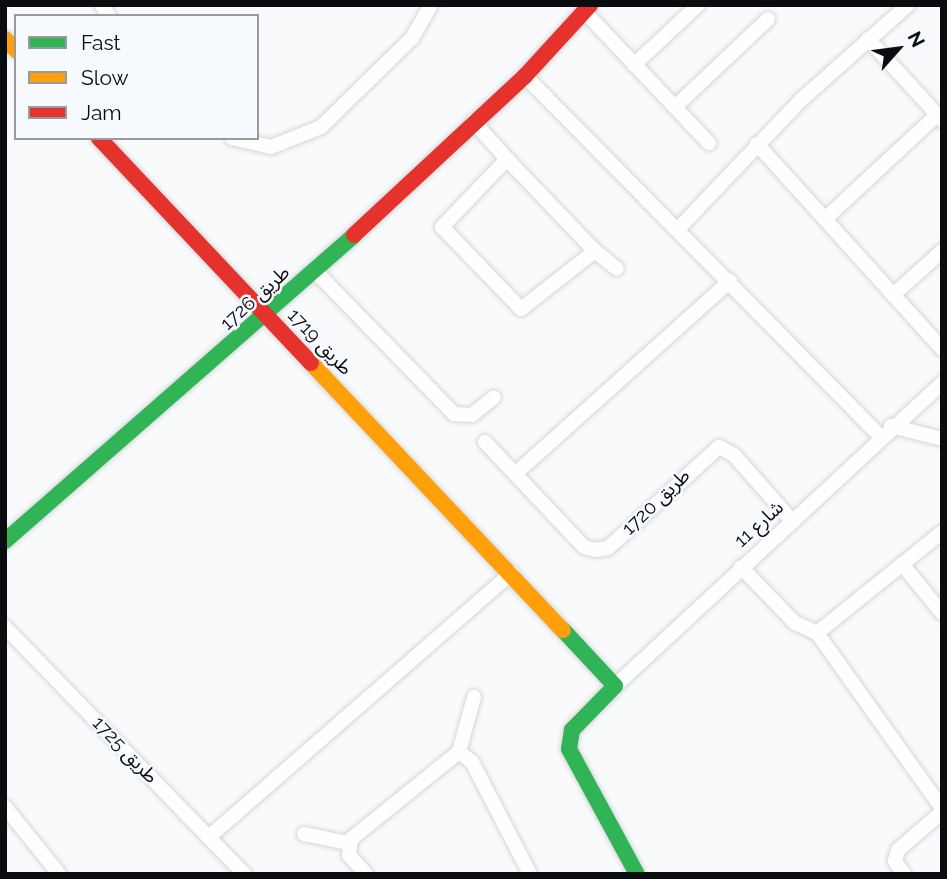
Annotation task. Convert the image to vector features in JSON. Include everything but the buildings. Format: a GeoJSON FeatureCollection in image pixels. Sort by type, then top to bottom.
{"type":"FeatureCollection","features":[{"type":"Feature","properties":{"kind":"street"},"geometry":{"type":"LineString","coordinates":[[241,140],[271,147],[321,127],[412,38],[431,5]]}},
{"type":"Feature","properties":{"kind":"street"},"geometry":{"type":"LineString","coordinates":[[634,65],[698,5]]}},
{"type":"Feature","properties":{"kind":"street"},"geometry":{"type":"LineString","coordinates":[[679,228],[757,144],[908,5]]}},
{"type":"Feature","properties":{"kind":"street"},"geometry":{"type":"LineString","coordinates":[[587,8],[634,65],[709,142]]}},
{"type":"Feature","properties":{"kind":"street","name":"طريق 1726"},"geometry":{"type":"LineString","coordinates":[[5,541],[267,316],[473,121],[525,76],[587,8]]}},
{"type":"Feature","properties":{"kind":"street"},"geometry":{"type":"LineString","coordinates":[[674,107],[768,19]]}},
{"type":"Feature","properties":{"kind":"street"},"geometry":{"type":"LineString","coordinates":[[825,219],[939,118],[868,39]]}},
{"type":"Feature","properties":{"kind":"street"},"geometry":{"type":"LineString","coordinates":[[525,76],[679,228],[880,436]]}},
{"type":"Feature","properties":{"kind":"street"},"geometry":{"type":"LineString","coordinates":[[473,121],[595,250],[617,269]]}},
{"type":"Feature","properties":{"kind":"street","name":"طريق 1719"},"geometry":{"type":"LineString","coordinates":[[101,140],[512,573],[615,686]]}},
{"type":"Feature","properties":{"kind":"street"},"geometry":{"type":"LineString","coordinates":[[757,144],[942,349]]}},
{"type":"Feature","properties":{"kind":"street"},"geometry":{"type":"LineString","coordinates":[[507,159],[443,222],[446,237],[521,309],[595,250]]}},
{"type":"Feature","properties":{"kind":"street"},"geometry":{"type":"LineString","coordinates":[[893,295],[942,251]]}},
{"type":"Feature","properties":{"kind":"street"},"geometry":{"type":"LineString","coordinates":[[315,271],[454,414],[472,415],[494,397]]}},
{"type":"Feature","properties":{"kind":"street"},"geometry":{"type":"LineString","coordinates":[[515,474],[730,281]]}},
{"type":"Feature","properties":{"kind":"street","name":"شارع 11"},"geometry":{"type":"LineString","coordinates":[[637,874],[569,749],[572,730],[741,567],[793,522],[880,436],[942,383]]}},
{"type":"Feature","properties":{"kind":"street"},"geometry":{"type":"LineString","coordinates":[[891,426],[942,439]]}},
{"type":"Feature","properties":{"kind":"street","name":"طريق 1720"},"geometry":{"type":"LineString","coordinates":[[485,442],[584,547],[596,550],[608,548],[719,447],[734,454],[793,522]]}},
{"type":"Feature","properties":{"kind":"street"},"geometry":{"type":"LineString","coordinates":[[817,633],[942,532]]}},
{"type":"Feature","properties":{"kind":"street"},"geometry":{"type":"LineString","coordinates":[[902,564],[942,613]]}},
{"type":"Feature","properties":{"kind":"street"},"geometry":{"type":"LineString","coordinates":[[741,567],[796,623],[817,633],[942,810],[898,850],[895,861],[904,874]]}},
{"type":"Feature","properties":{"kind":"street"},"geometry":{"type":"LineString","coordinates":[[209,837],[512,573]]}},
{"type":"Feature","properties":{"kind":"street","name":"طريق 1725"},"geometry":{"type":"LineString","coordinates":[[6,628],[244,874]]}},
{"type":"Feature","properties":{"kind":"street"},"geometry":{"type":"LineString","coordinates":[[348,843],[459,751],[474,697]]}},
{"type":"Feature","properties":{"kind":"street"},"geometry":{"type":"LineString","coordinates":[[459,751],[472,762],[530,874]]}},
{"type":"Feature","properties":{"kind":"street"},"geometry":{"type":"LineString","coordinates":[[5,807],[59,874]]}},
{"type":"Feature","properties":{"kind":"street"},"geometry":{"type":"LineString","coordinates":[[304,834],[348,843]]}},
{"type":"Feature","properties":{"kind":"street"},"geometry":{"type":"LineString","coordinates":[[348,843],[349,855],[366,874]]}},
{"type":"Feature","properties":{"kind":"traffic: fast"},"geometry":{"type":"LineString","coordinates":[[5,541],[354,235]]}},
{"type":"Feature","properties":{"kind":"traffic: fast"},"geometry":{"type":"LineString","coordinates":[[563,630],[615,686],[572,730],[569,749],[637,874]]}},
{"type":"Feature","properties":{"kind":"traffic: slow"},"geometry":{"type":"LineString","coordinates":[[5,39],[14,48]]}},
{"type":"Feature","properties":{"kind":"traffic: slow"},"geometry":{"type":"LineString","coordinates":[[311,363],[563,630]]}},
{"type":"Feature","properties":{"kind":"traffic: jam"},"geometry":{"type":"LineString","coordinates":[[354,235],[525,76],[590,5]]}},
{"type":"Feature","properties":{"kind":"traffic: jam"},"geometry":{"type":"LineString","coordinates":[[101,140],[311,363]]}}]}
